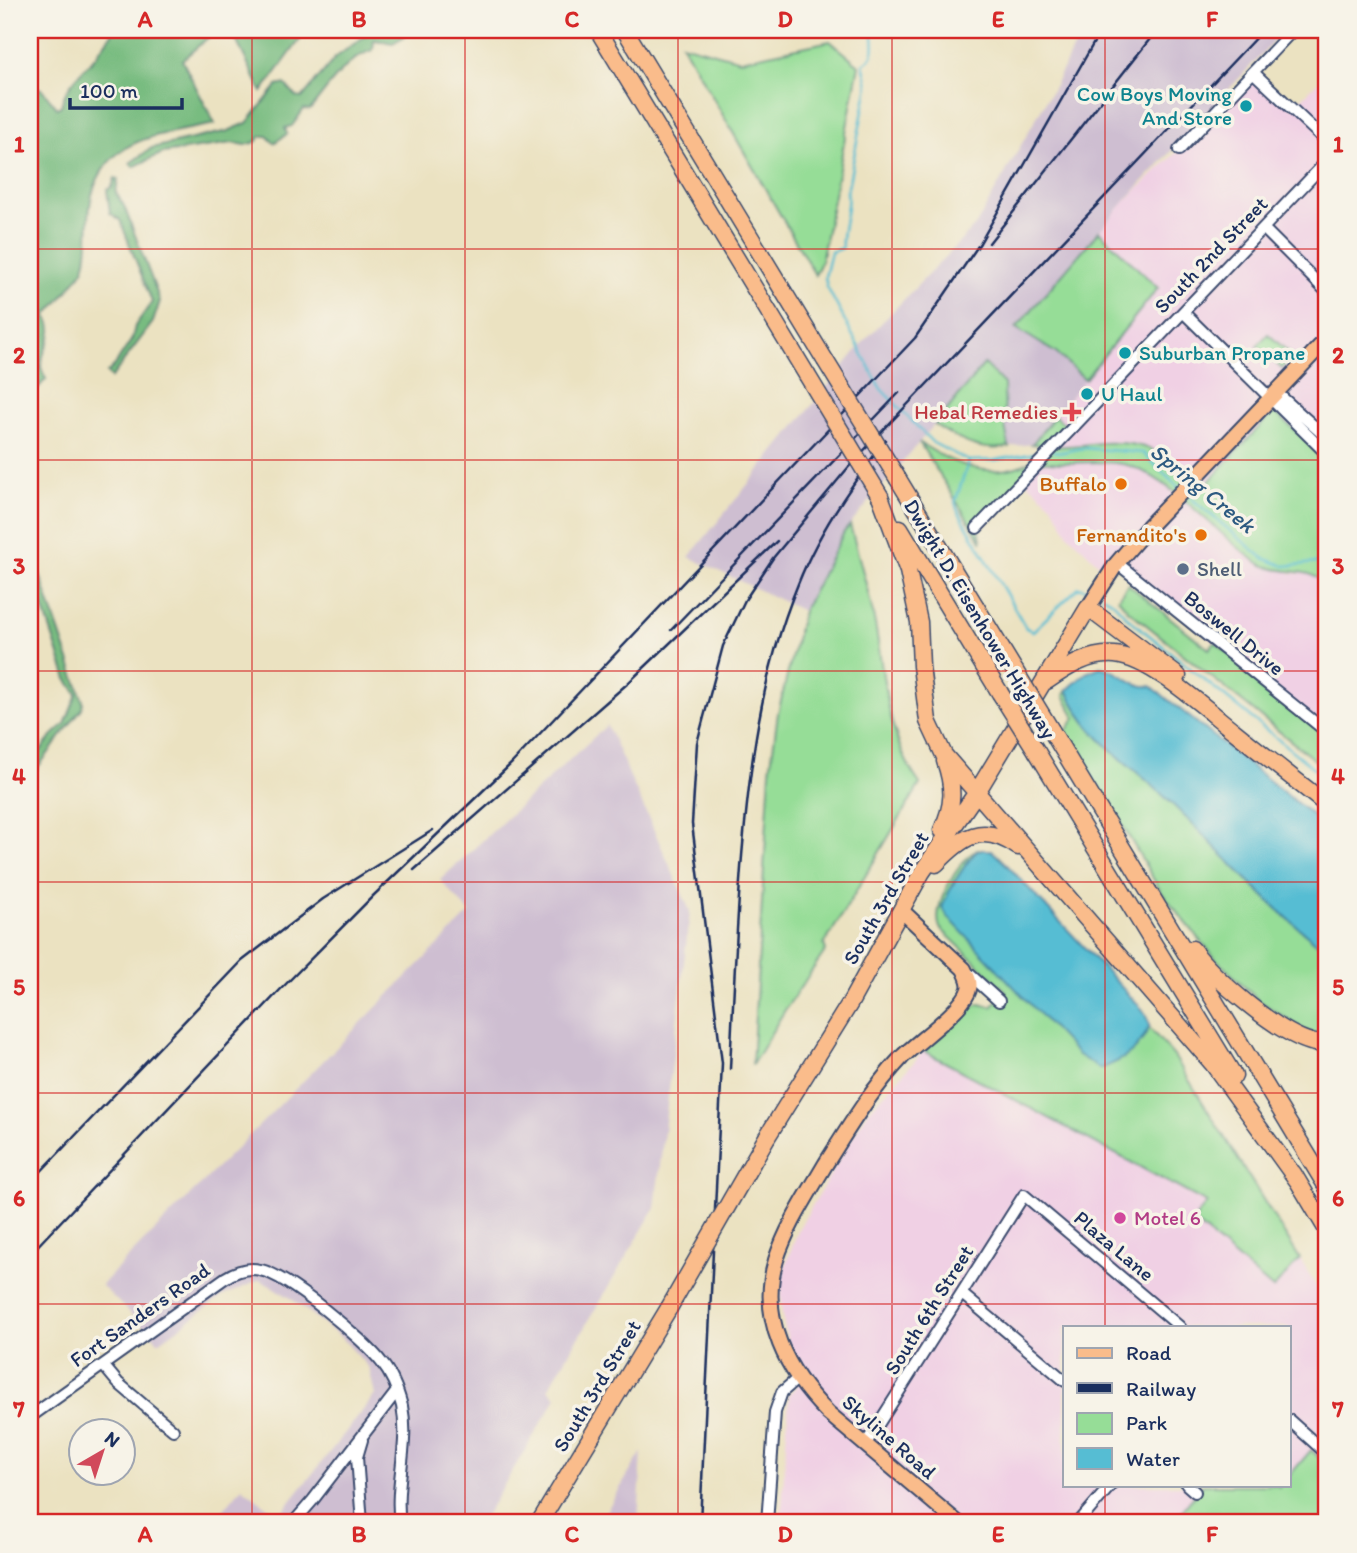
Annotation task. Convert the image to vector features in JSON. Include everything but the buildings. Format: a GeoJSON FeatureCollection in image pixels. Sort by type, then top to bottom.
{"type":"FeatureCollection","features":[{"type":"Feature","properties":{"kind":"highway","name":"Dwight D. Eisenhower Highway"},"geometry":{"type":"LineString","coordinates":[[598,30],[1327,1230]]}},
{"type":"Feature","properties":{"kind":"highway","name":"Dwight D. Eisenhower Highway"},"geometry":{"type":"LineString","coordinates":[[625,30],[1327,1187]]}},
{"type":"Feature","properties":{"kind":"highway"},"geometry":{"type":"LineString","coordinates":[[880,496],[908,572],[919,622],[928,721],[952,780],[950,813],[930,860]]}},
{"type":"Feature","properties":{"kind":"highway"},"geometry":{"type":"LineString","coordinates":[[1095,599],[1182,690]]}},
{"type":"Feature","properties":{"kind":"highway"},"geometry":{"type":"LineString","coordinates":[[1095,599],[1133,640],[1327,795]]}},
{"type":"Feature","properties":{"kind":"highway","name":"South 3rd Street"},"geometry":{"type":"LineString","coordinates":[[540,1523],[767,1137],[850,1003],[916,883],[977,792],[1095,599]]}},
{"type":"Feature","properties":{"kind":"highway"},"geometry":{"type":"LineString","coordinates":[[1042,685],[1071,664],[1097,656],[1117,655],[1144,664],[1182,690],[1327,806]]}},
{"type":"Feature","properties":{"kind":"highway"},"geometry":{"type":"LineString","coordinates":[[944,755],[1213,1064],[1297,1180]]}},
{"type":"Feature","properties":{"kind":"highway"},"geometry":{"type":"LineString","coordinates":[[916,883],[959,842],[971,835],[984,833],[999,836],[1029,855]]}},
{"type":"Feature","properties":{"kind":"highway"},"geometry":{"type":"LineString","coordinates":[[1124,852],[1196,955],[1225,985],[1282,1027],[1311,1042],[1327,1044]]}},
{"type":"Feature","properties":{"kind":"main road","name":"South 3rd Street"},"geometry":{"type":"LineString","coordinates":[[1095,599],[1117,563],[1171,502],[1327,339]]}},
{"type":"Feature","properties":{"kind":"main road"},"geometry":{"type":"LineString","coordinates":[[901,910],[964,969]]}},
{"type":"Feature","properties":{"kind":"main road","name":"Skyline Road"},"geometry":{"type":"LineString","coordinates":[[958,1523],[828,1413],[797,1379],[780,1347],[772,1310],[772,1280],[781,1247],[802,1204],[873,1090],[905,1054],[938,1026],[966,996],[970,981],[964,969]]}},
{"type":"Feature","properties":{"kind":"street"},"geometry":{"type":"LineString","coordinates":[[1179,150],[1293,30]]}},
{"type":"Feature","properties":{"kind":"street"},"geometry":{"type":"LineString","coordinates":[[1253,72],[1327,142]]}},
{"type":"Feature","properties":{"kind":"street","name":"South 2nd Street"},"geometry":{"type":"LineString","coordinates":[[977,528],[1327,161]]}},
{"type":"Feature","properties":{"kind":"street"},"geometry":{"type":"LineString","coordinates":[[1263,228],[1327,292]]}},
{"type":"Feature","properties":{"kind":"street"},"geometry":{"type":"LineString","coordinates":[[1183,312],[1273,395],[1327,438]]}},
{"type":"Feature","properties":{"kind":"street"},"geometry":{"type":"LineString","coordinates":[[1273,395],[1327,454]]}},
{"type":"Feature","properties":{"kind":"street","name":"Boswell Drive"},"geometry":{"type":"LineString","coordinates":[[1117,563],[1327,732]]}},
{"type":"Feature","properties":{"kind":"street"},"geometry":{"type":"LineString","coordinates":[[964,969],[999,1001]]}},
{"type":"Feature","properties":{"kind":"street","name":"South 6th Street"},"geometry":{"type":"LineString","coordinates":[[865,1445],[1024,1195]]}},
{"type":"Feature","properties":{"kind":"street","name":"Plaza Lane"},"geometry":{"type":"LineString","coordinates":[[1024,1195],[1179,1326]]}},
{"type":"Feature","properties":{"kind":"street","name":"Fort Sanders Road"},"geometry":{"type":"LineString","coordinates":[[30,1417],[208,1289],[240,1270],[261,1270],[274,1274],[359,1339],[383,1363],[397,1391]]}},
{"type":"Feature","properties":{"kind":"street"},"geometry":{"type":"LineString","coordinates":[[962,1294],[1063,1379]]}},
{"type":"Feature","properties":{"kind":"street"},"geometry":{"type":"LineString","coordinates":[[103,1364],[118,1383],[173,1430]]}},
{"type":"Feature","properties":{"kind":"street"},"geometry":{"type":"LineString","coordinates":[[768,1523],[775,1412],[782,1392],[797,1379]]}},
{"type":"Feature","properties":{"kind":"street"},"geometry":{"type":"LineString","coordinates":[[293,1523],[397,1391]]}},
{"type":"Feature","properties":{"kind":"street"},"geometry":{"type":"LineString","coordinates":[[397,1391],[404,1420],[398,1494],[400,1523]]}},
{"type":"Feature","properties":{"kind":"street"},"geometry":{"type":"LineString","coordinates":[[1290,1421],[1327,1454]]}},
{"type":"Feature","properties":{"kind":"street"},"geometry":{"type":"LineString","coordinates":[[362,1523],[357,1457],[365,1431]]}},
{"type":"Feature","properties":{"kind":"street"},"geometry":{"type":"LineString","coordinates":[[1078,1523],[1110,1486]]}},
{"type":"Feature","properties":{"kind":"shaded area"},"geometry":{"type":"Polygon","coordinates":[[[1082,30],[1284,30],[1125,201],[1017,327],[1056,353],[1085,379],[1032,444],[1009,447],[1005,426],[984,365],[844,532],[803,611],[689,557],[865,340],[976,225],[1056,83],[1082,30]]]}},
{"type":"Feature","properties":{"kind":"shaded area"},"geometry":{"type":"Polygon","coordinates":[[[1253,72],[1292,108],[1327,73],[1327,460],[1274,411],[1290,573],[1311,574],[1327,586],[1327,732],[1107,556],[1099,564],[1069,535],[1052,505],[1024,479],[1071,428],[1055,416],[1158,288],[1099,231],[1125,201],[1179,150],[1253,72]]]}},
{"type":"Feature","properties":{"kind":"shaded area"},"geometry":{"type":"Polygon","coordinates":[[[607,725],[690,911],[655,1208],[548,1389],[557,1397],[481,1523],[213,1523],[242,1487],[279,1516],[375,1395],[369,1368],[343,1339],[289,1297],[260,1280],[223,1296],[159,1342],[101,1285],[470,913],[440,880],[607,725]]]}},
{"type":"Feature","properties":{"kind":"shaded area"},"geometry":{"type":"Polygon","coordinates":[[[924,1051],[1207,1203],[1193,1221],[1272,1289],[1300,1259],[1327,1305],[1327,1465],[1311,1451],[1290,1475],[1290,1326],[1063,1326],[1063,1486],[1202,1486],[1172,1523],[781,1523],[789,1395],[805,1374],[788,1341],[782,1316],[781,1284],[799,1228],[867,1113],[924,1051]]]}},
{"type":"Feature","properties":{"kind":"shaded area"},"geometry":{"type":"Polygon","coordinates":[[[642,1452],[638,1523],[599,1523],[642,1452]]]}},
{"type":"Feature","properties":{"kind":"green space"},"geometry":{"type":"Polygon","coordinates":[[[115,30],[217,30],[182,60],[215,124],[141,141],[111,160],[100,175],[90,203],[85,265],[74,283],[46,316],[51,335],[41,367],[46,379],[30,397],[30,100],[39,88],[57,108],[61,106],[70,86],[115,30]]]}},
{"type":"Feature","properties":{"kind":"green space"},"geometry":{"type":"Polygon","coordinates":[[[231,30],[307,30],[262,92],[231,30]]]}},
{"type":"Feature","properties":{"kind":"green space"},"geometry":{"type":"Polygon","coordinates":[[[373,30],[405,30],[405,36],[393,43],[374,40],[373,50],[346,66],[310,110],[304,109],[292,126],[285,128],[287,134],[274,143],[267,136],[261,136],[256,142],[246,145],[233,143],[163,153],[133,167],[130,163],[152,148],[228,131],[247,123],[277,86],[285,84],[296,97],[302,98],[335,58],[373,30]]]}},
{"type":"Feature","properties":{"kind":"green space"},"geometry":{"type":"Polygon","coordinates":[[[830,41],[859,65],[821,262],[815,275],[682,44],[741,60],[830,41]]]}},
{"type":"Feature","properties":{"kind":"green space"},"geometry":{"type":"Polygon","coordinates":[[[115,178],[118,179],[116,193],[124,206],[160,301],[153,322],[111,378],[107,373],[132,339],[135,326],[152,302],[120,220],[110,213],[107,190],[112,187],[115,178]]]}},
{"type":"Feature","properties":{"kind":"green space"},"geometry":{"type":"Polygon","coordinates":[[[1099,231],[1158,288],[1085,379],[1056,353],[1016,328],[1099,231]]]}},
{"type":"Feature","properties":{"kind":"green space"},"geometry":{"type":"Polygon","coordinates":[[[1268,334],[1293,356],[1282,369],[1257,346],[1268,334]]]}},
{"type":"Feature","properties":{"kind":"green space"},"geometry":{"type":"Polygon","coordinates":[[[984,364],[1004,384],[1005,426],[1009,447],[979,447],[935,425],[984,364]]]}},
{"type":"Feature","properties":{"kind":"green space"},"geometry":{"type":"Polygon","coordinates":[[[1274,411],[1327,460],[1327,586],[1309,574],[1276,569],[1257,562],[1174,492],[1139,469],[1122,464],[1041,461],[978,527],[982,542],[919,442],[968,466],[985,470],[1018,467],[1034,459],[1049,446],[1032,444],[1055,416],[1071,429],[1056,446],[1119,443],[1146,448],[1168,459],[1200,491],[1274,411]]]}},
{"type":"Feature","properties":{"kind":"green space"},"geometry":{"type":"Polygon","coordinates":[[[850,525],[873,612],[893,727],[909,766],[920,784],[824,945],[826,950],[752,1065],[770,771],[778,713],[803,611],[850,525]]]}},
{"type":"Feature","properties":{"kind":"green space"},"geometry":{"type":"Polygon","coordinates":[[[30,546],[83,701],[82,708],[30,778],[30,764],[65,724],[77,694],[67,679],[30,568],[30,546]]]}},
{"type":"Feature","properties":{"kind":"green space"},"geometry":{"type":"Polygon","coordinates":[[[1128,584],[1209,649],[1215,642],[1327,732],[1327,770],[1128,610],[1118,598],[1128,584]]]}},
{"type":"Feature","properties":{"kind":"green space"},"geometry":{"type":"Polygon","coordinates":[[[1067,690],[1086,723],[1098,737],[1167,799],[1285,916],[1327,951],[1327,1035],[1309,1033],[1258,1000],[1215,958],[1161,892],[1120,821],[1069,742],[1066,731],[1075,718],[1064,695],[1067,690]]]}},
{"type":"Feature","properties":{"kind":"green space"},"geometry":{"type":"Polygon","coordinates":[[[977,849],[999,857],[1174,1056],[1300,1259],[1273,1289],[1193,1221],[1207,1203],[924,1051],[973,1006],[980,1004],[992,1007],[1006,991],[940,928],[938,919],[939,908],[948,885],[962,864],[977,849]]]}},
{"type":"Feature","properties":{"kind":"green space"},"geometry":{"type":"Polygon","coordinates":[[[1311,1450],[1327,1465],[1327,1523],[1172,1523],[1202,1486],[1290,1486],[1290,1475],[1311,1450]]]}},
{"type":"Feature","properties":{"kind":"water"},"geometry":{"type":"Polygon","coordinates":[[[1100,667],[1114,671],[1138,685],[1151,686],[1327,827],[1327,951],[1265,897],[1086,723],[1067,690],[1086,673],[1100,667]]]}},
{"type":"Feature","properties":{"kind":"water"},"geometry":{"type":"Polygon","coordinates":[[[977,850],[991,850],[1007,865],[1143,1010],[1150,1025],[1131,1053],[1100,1069],[1078,1055],[948,917],[942,907],[945,899],[966,863],[977,850]]]}},
{"type":"Feature","properties":{"kind":"waterway","name":"Spring Creek"},"geometry":{"type":"LineString","coordinates":[[872,30],[873,54],[863,64],[868,85],[847,192],[842,248],[831,252],[825,277],[827,287],[881,389],[933,443],[969,461],[995,460],[1047,451]]}},
{"type":"Feature","properties":{"kind":"waterway","name":"Spring Creek"},"geometry":{"type":"LineString","coordinates":[[1053,451],[1083,448],[1143,453],[1179,488]]}},
{"type":"Feature","properties":{"kind":"waterway"},"geometry":{"type":"LineString","coordinates":[[969,461],[955,502],[957,509],[1026,628],[1033,631],[1079,587],[1093,592]]}},
{"type":"Feature","properties":{"kind":"waterway","name":"Spring Creek"},"geometry":{"type":"LineString","coordinates":[[1187,495],[1263,558],[1285,566],[1327,562]]}},
{"type":"Feature","properties":{"kind":"waterway"},"geometry":{"type":"LineString","coordinates":[[1102,596],[1112,601],[1128,618],[1327,779]]}},
{"type":"Feature","properties":{"kind":"railway"},"geometry":{"type":"LineString","coordinates":[[30,1254],[280,990],[374,895],[512,763],[915,338],[980,243],[1101,30]]}},
{"type":"Feature","properties":{"kind":"railway"},"geometry":{"type":"LineString","coordinates":[[989,243],[1157,30]]}},
{"type":"Feature","properties":{"kind":"railway"},"geometry":{"type":"LineString","coordinates":[[700,1523],[722,1063],[692,824],[697,743],[723,646],[745,600],[773,558],[852,463],[1263,30]]}},
{"type":"Feature","properties":{"kind":"railway"},"geometry":{"type":"LineString","coordinates":[[671,630],[899,393]]}},
{"type":"Feature","properties":{"kind":"railway"},"geometry":{"type":"LineString","coordinates":[[730,1069],[744,831],[765,688],[785,619],[815,546],[861,473],[886,440]]}},
{"type":"Feature","properties":{"kind":"railway"},"geometry":{"type":"LineString","coordinates":[[414,870],[627,684],[777,541]]}},
{"type":"Feature","properties":{"kind":"railway"},"geometry":{"type":"LineString","coordinates":[[30,1183],[242,961],[323,899],[433,830]]}},
{"type":"Feature","properties":{"kind":"place","name":"Cow Boys Moving And Store"},"geometry":{"type":"Point","coordinates":[1246,106]}},
{"type":"Feature","properties":{"kind":"place","name":"Suburban Propane"},"geometry":{"type":"Point","coordinates":[1125,353]}},
{"type":"Feature","properties":{"kind":"place","name":"U Haul"},"geometry":{"type":"Point","coordinates":[1087,394]}},
{"type":"Feature","properties":{"kind":"place","name":"Hebal Remedies"},"geometry":{"type":"Point","coordinates":[1072,412]}},
{"type":"Feature","properties":{"kind":"place","name":"Buffalo"},"geometry":{"type":"Point","coordinates":[1121,484]}},
{"type":"Feature","properties":{"kind":"place","name":"Fernandito's"},"geometry":{"type":"Point","coordinates":[1201,535]}},
{"type":"Feature","properties":{"kind":"place","name":"Shell"},"geometry":{"type":"Point","coordinates":[1183,569]}},
{"type":"Feature","properties":{"kind":"place","name":"Motel 6"},"geometry":{"type":"Point","coordinates":[1120,1218]}}]}
